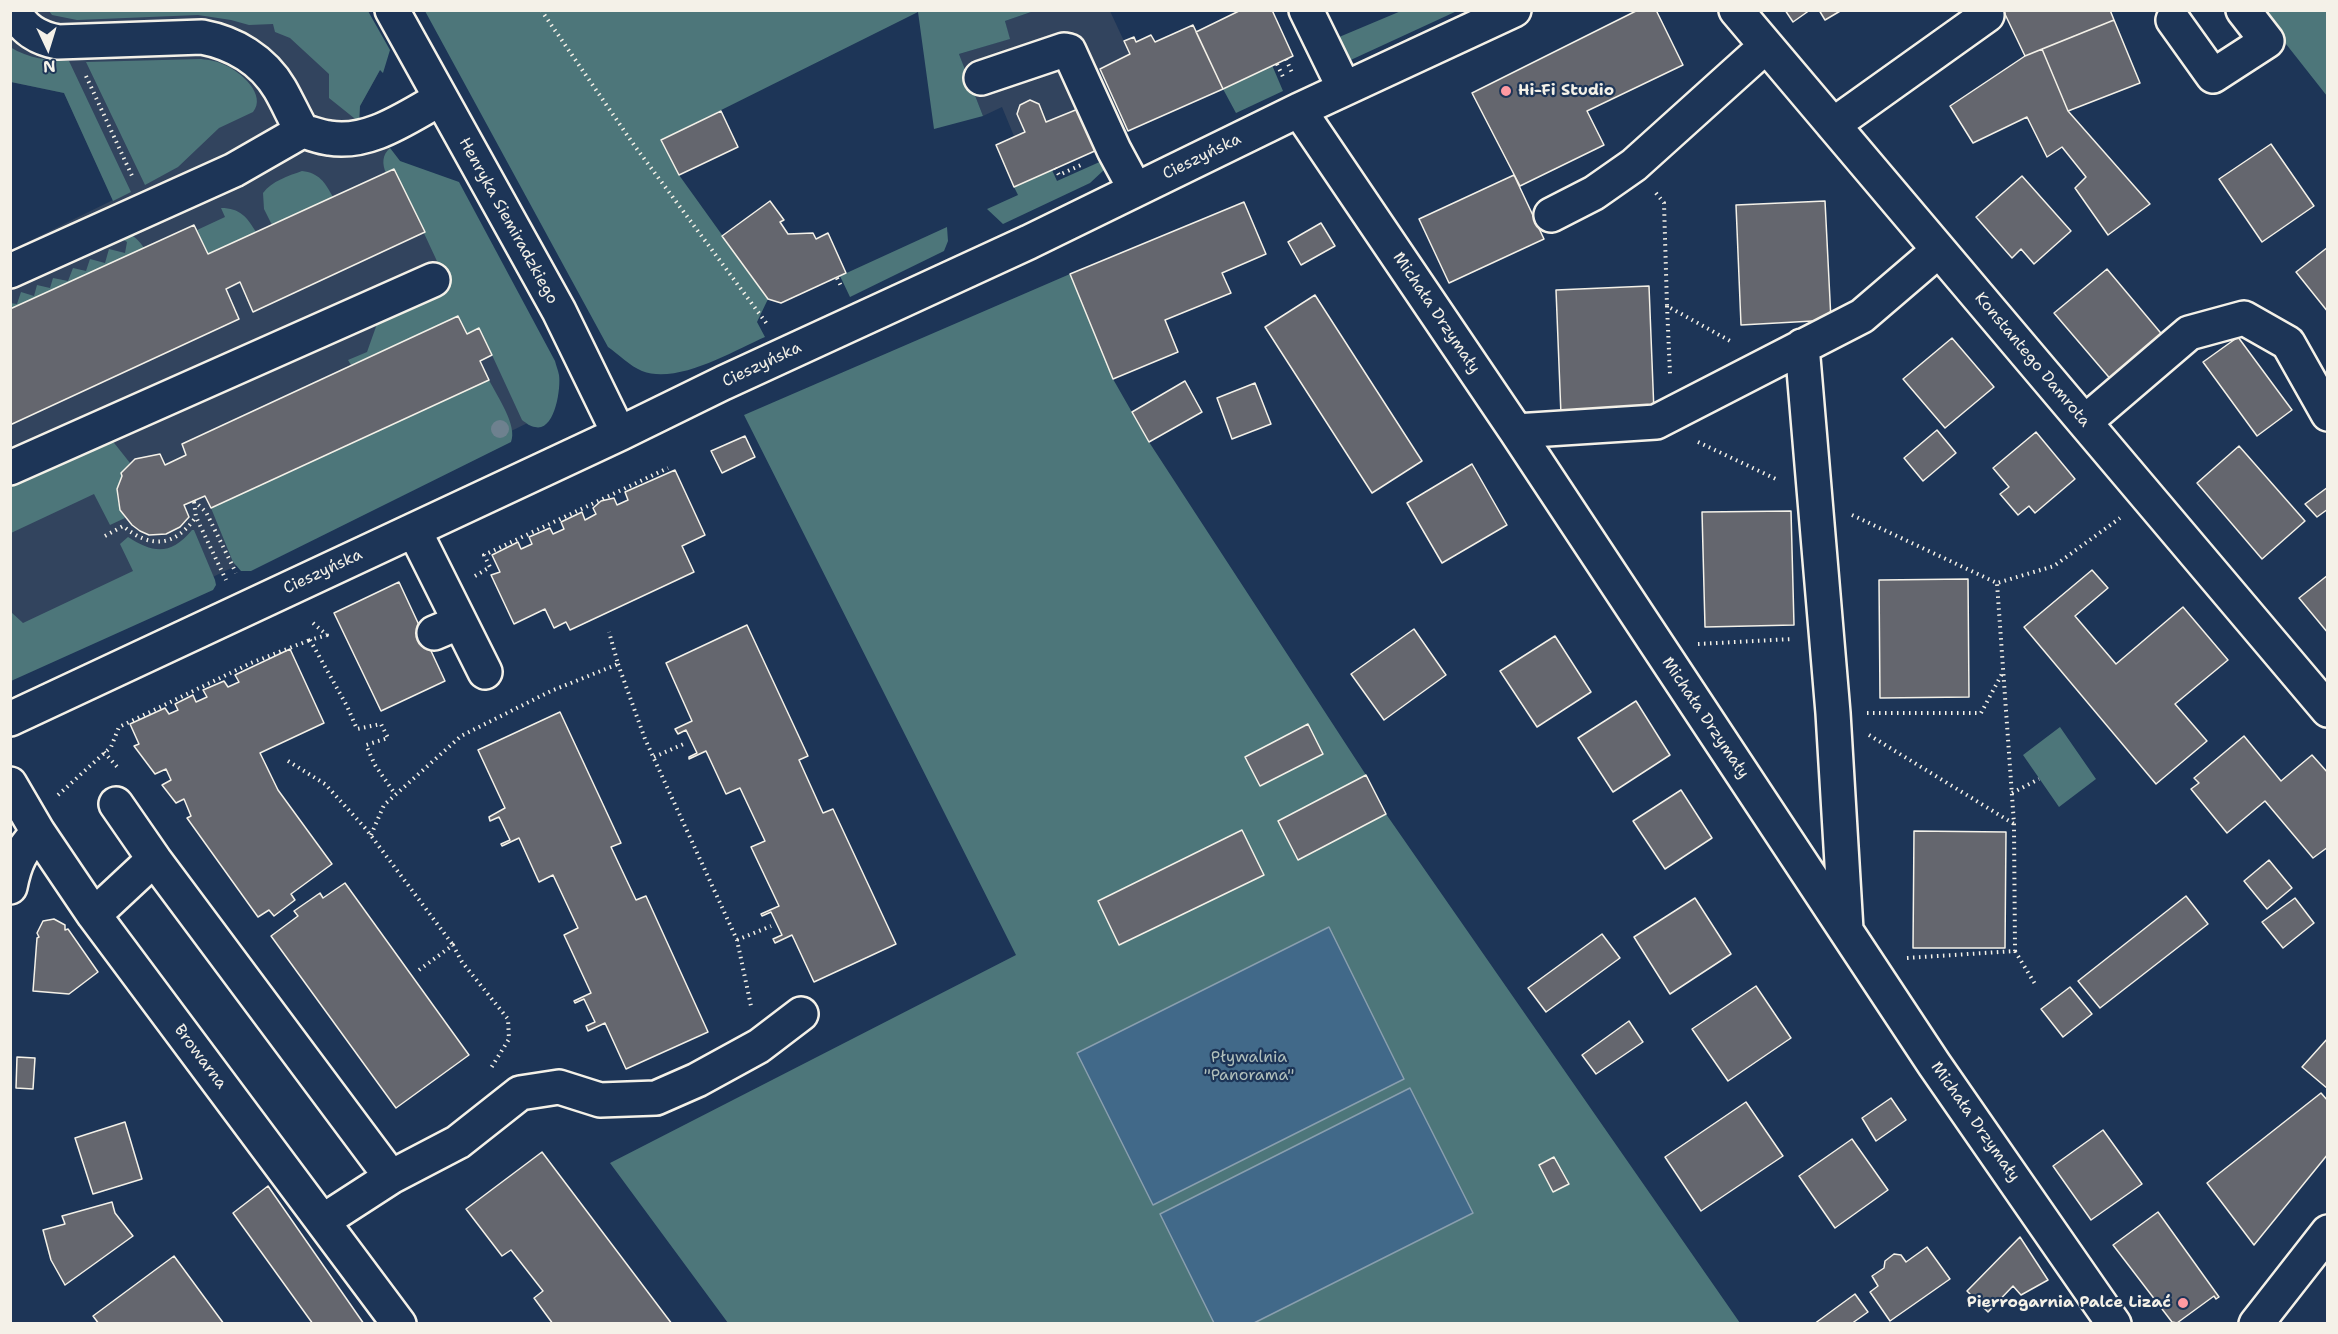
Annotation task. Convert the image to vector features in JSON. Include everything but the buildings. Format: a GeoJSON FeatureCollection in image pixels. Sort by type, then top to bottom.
{"type":"FeatureCollection","features":[{"type":"Feature","properties":{"kind":"street"},"geometry":{"type":"LineString","coordinates":[[14,10],[28,30],[40,39],[58,42],[201,37],[222,41],[236,47],[267,72],[280,88],[302,131]]}},
{"type":"Feature","properties":{"kind":"street","name":"Henryka Siemiradzkiego"},"geometry":{"type":"LineString","coordinates":[[392,10],[559,311],[619,434]]}},
{"type":"Feature","properties":{"kind":"street"},"geometry":{"type":"LineString","coordinates":[[1306,10],[1344,88]]}},
{"type":"Feature","properties":{"kind":"street","name":"Cieszyńska"},"geometry":{"type":"LineString","coordinates":[[10,719],[734,378],[1029,242],[1344,88],[1514,10]]}},
{"type":"Feature","properties":{"kind":"street","name":"Konstantego Damrota"},"geometry":{"type":"LineString","coordinates":[[1736,10],[2328,710]]}},
{"type":"Feature","properties":{"kind":"street"},"geometry":{"type":"LineString","coordinates":[[2173,20],[2213,76],[2267,41],[2243,10]]}},
{"type":"Feature","properties":{"kind":"street"},"geometry":{"type":"LineString","coordinates":[[1833,125],[1986,13]]}},
{"type":"Feature","properties":{"kind":"street"},"geometry":{"type":"LineString","coordinates":[[1551,215],[1594,193],[1634,165],[1766,46]]}},
{"type":"Feature","properties":{"kind":"street"},"geometry":{"type":"LineString","coordinates":[[981,78],[1065,50],[1069,51],[1114,150],[1135,189]]}},
{"type":"Feature","properties":{"kind":"street"},"geometry":{"type":"LineString","coordinates":[[10,271],[234,170],[302,131],[330,139],[374,134],[440,99]]}},
{"type":"Feature","properties":{"kind":"street","name":"Michała Drzymały"},"geometry":{"type":"LineString","coordinates":[[1299,110],[1516,431],[1934,1064],[2114,1323]]}},
{"type":"Feature","properties":{"kind":"street"},"geometry":{"type":"LineString","coordinates":[[1516,431],[1664,418],[1862,316],[1939,250]]}},
{"type":"Feature","properties":{"kind":"street"},"geometry":{"type":"LineString","coordinates":[[10,468],[433,280]]}},
{"type":"Feature","properties":{"kind":"street"},"geometry":{"type":"LineString","coordinates":[[2085,422],[2189,333],[2244,318],[2288,343],[2328,414]]}},
{"type":"Feature","properties":{"kind":"street"},"geometry":{"type":"LineString","coordinates":[[1802,346],[1833,712],[1846,930]]}},
{"type":"Feature","properties":{"kind":"street"},"geometry":{"type":"LineString","coordinates":[[414,530],[447,628],[485,672]]}},
{"type":"Feature","properties":{"kind":"street","name":"Browarna"},"geometry":{"type":"LineString","coordinates":[[10,784],[38,832],[94,915],[399,1323]]}},
{"type":"Feature","properties":{"kind":"street"},"geometry":{"type":"LineString","coordinates":[[116,804],[169,868],[391,1177]]}},
{"type":"Feature","properties":{"kind":"street"},"geometry":{"type":"LineString","coordinates":[[10,887],[20,852],[38,832]]}},
{"type":"Feature","properties":{"kind":"street"},"geometry":{"type":"LineString","coordinates":[[94,915],[169,868]]}},
{"type":"Feature","properties":{"kind":"street"},"geometry":{"type":"LineString","coordinates":[[323,1221],[391,1177],[458,1142],[520,1093],[559,1087],[600,1100],[656,1098],[697,1080],[759,1046],[801,1014]]}},
{"type":"Feature","properties":{"kind":"street"},"geometry":{"type":"LineString","coordinates":[[2256,1323],[2328,1232]]}},
{"type":"Feature","properties":{"kind":"path"},"geometry":{"type":"LineString","coordinates":[[541,10],[634,145],[770,327]]}},
{"type":"Feature","properties":{"kind":"path"},"geometry":{"type":"LineString","coordinates":[[76,41],[79,62],[147,209]]}},
{"type":"Feature","properties":{"kind":"path"},"geometry":{"type":"LineString","coordinates":[[1634,165],[1664,203],[1667,306],[1664,418],[1814,497],[1996,583],[2054,566],[2149,497]]}},
{"type":"Feature","properties":{"kind":"path"},"geometry":{"type":"LineString","coordinates":[[1667,306],[1770,363]]}},
{"type":"Feature","properties":{"kind":"path"},"geometry":{"type":"LineString","coordinates":[[469,566],[475,576],[490,567],[484,555],[668,468]]}},
{"type":"Feature","properties":{"kind":"path"},"geometry":{"type":"LineString","coordinates":[[221,570],[196,517],[194,501],[206,512],[241,582]]}},
{"type":"Feature","properties":{"kind":"path"},"geometry":{"type":"LineString","coordinates":[[105,536],[123,526],[141,539],[161,542],[180,535],[196,517]]}},
{"type":"Feature","properties":{"kind":"path"},"geometry":{"type":"LineString","coordinates":[[1996,583],[2014,824],[2015,951],[2035,984]]}},
{"type":"Feature","properties":{"kind":"path"},"geometry":{"type":"LineString","coordinates":[[57,796],[111,747],[119,727],[251,663],[327,635],[313,623]]}},
{"type":"Feature","properties":{"kind":"path"},"geometry":{"type":"LineString","coordinates":[[609,632],[618,664],[654,757],[737,940],[759,1046]]}},
{"type":"Feature","properties":{"kind":"path"},"geometry":{"type":"LineString","coordinates":[[1658,646],[1826,637]]}},
{"type":"Feature","properties":{"kind":"path"},"geometry":{"type":"LineString","coordinates":[[310,640],[347,706],[357,729],[381,724],[387,738],[366,745],[375,765],[395,794]]}},
{"type":"Feature","properties":{"kind":"path"},"geometry":{"type":"LineString","coordinates":[[370,835],[384,804],[461,736],[552,691],[618,664]]}},
{"type":"Feature","properties":{"kind":"path"},"geometry":{"type":"LineString","coordinates":[[1833,712],[1981,713],[2003,672]]}},
{"type":"Feature","properties":{"kind":"path"},"geometry":{"type":"LineString","coordinates":[[1833,712],[2014,824]]}},
{"type":"Feature","properties":{"kind":"path"},"geometry":{"type":"LineString","coordinates":[[654,757],[686,743]]}},
{"type":"Feature","properties":{"kind":"path"},"geometry":{"type":"LineString","coordinates":[[288,761],[325,784],[370,835],[453,945],[462,962],[508,1019],[509,1039],[490,1069]]}},
{"type":"Feature","properties":{"kind":"path"},"geometry":{"type":"LineString","coordinates":[[2012,793],[2039,779]]}},
{"type":"Feature","properties":{"kind":"path"},"geometry":{"type":"LineString","coordinates":[[737,940],[771,926]]}},
{"type":"Feature","properties":{"kind":"path"},"geometry":{"type":"LineString","coordinates":[[420,970],[453,945]]}},
{"type":"Feature","properties":{"kind":"path"},"geometry":{"type":"LineString","coordinates":[[1866,960],[2015,951]]}},
{"type":"Feature","properties":{"kind":"shaded area"},"geometry":{"type":"Polygon","coordinates":[[[10,11],[347,11],[380,70],[360,106],[359,122],[390,148],[404,166],[548,413],[176,595],[11,669],[11,250],[113,200],[64,93],[11,82],[10,11]]]}},
{"type":"Feature","properties":{"kind":"shaded area"},"geometry":{"type":"Polygon","coordinates":[[[1034,11],[1110,11],[1130,54],[1100,69],[1128,131],[1095,145],[1097,150],[1014,187],[996,145],[1014,136],[1002,107],[983,116],[959,54],[1009,39],[1005,21],[1034,11]]]}},
{"type":"Feature","properties":{"kind":"shaded area"},"geometry":{"type":"Polygon","coordinates":[[[1329,927],[1404,1079],[1153,1205],[1077,1053],[1329,927]]]}},
{"type":"Feature","properties":{"kind":"shaded area"},"geometry":{"type":"Polygon","coordinates":[[[1410,1088],[1473,1213],[1254,1323],[1214,1323],[1160,1214],[1410,1088]]]}},
{"type":"Feature","properties":{"kind":"green space"},"geometry":{"type":"Polygon","coordinates":[[[49,11],[368,11],[390,50],[383,73],[380,70],[360,106],[359,122],[329,98],[329,74],[290,38],[275,32],[273,24],[249,25],[198,15],[77,20],[52,15],[49,11]]]}},
{"type":"Feature","properties":{"kind":"green space"},"geometry":{"type":"Polygon","coordinates":[[[425,11],[1034,11],[1005,21],[1010,39],[959,54],[983,116],[934,129],[918,12],[661,140],[679,175],[768,299],[757,322],[765,337],[721,358],[688,370],[671,374],[656,374],[638,369],[608,347],[425,11]]]}},
{"type":"Feature","properties":{"kind":"green space"},"geometry":{"type":"Polygon","coordinates":[[[1401,11],[1457,11],[1342,64],[1332,40],[1401,11]]]}},
{"type":"Feature","properties":{"kind":"green space"},"geometry":{"type":"Polygon","coordinates":[[[2260,11],[2327,11],[2327,96],[2260,11]]]}},
{"type":"Feature","properties":{"kind":"green space"},"geometry":{"type":"Polygon","coordinates":[[[10,47],[31,56],[69,61],[131,192],[113,201],[64,93],[11,82],[10,47]]]}},
{"type":"Feature","properties":{"kind":"green space"},"geometry":{"type":"Polygon","coordinates":[[[201,59],[231,68],[245,78],[257,98],[253,112],[219,128],[178,167],[145,185],[86,62],[201,59]]]}},
{"type":"Feature","properties":{"kind":"green space"},"geometry":{"type":"Polygon","coordinates":[[[1272,65],[1283,91],[1236,113],[1223,89],[1272,65]]]}},
{"type":"Feature","properties":{"kind":"green space"},"geometry":{"type":"Polygon","coordinates":[[[390,148],[400,161],[459,182],[555,361],[559,375],[558,398],[552,416],[542,427],[532,426],[522,420],[480,329],[467,334],[458,316],[351,365],[348,360],[367,352],[378,321],[450,289],[394,169],[386,173],[384,160],[390,148]]]}},
{"type":"Feature","properties":{"kind":"green space"},"geometry":{"type":"Polygon","coordinates":[[[1104,160],[1105,169],[1090,183],[1003,224],[987,209],[1018,195],[1014,187],[1052,170],[1057,181],[1104,160]]]}},
{"type":"Feature","properties":{"kind":"green space"},"geometry":{"type":"Polygon","coordinates":[[[302,171],[321,179],[333,197],[272,225],[264,209],[263,193],[276,182],[302,171]]]}},
{"type":"Feature","properties":{"kind":"green space"},"geometry":{"type":"Polygon","coordinates":[[[221,208],[228,208],[242,214],[256,232],[208,254],[197,230],[225,217],[221,208]]]}},
{"type":"Feature","properties":{"kind":"green space"},"geometry":{"type":"Polygon","coordinates":[[[947,227],[948,241],[944,251],[850,297],[840,276],[947,227]]]}},
{"type":"Feature","properties":{"kind":"green space"},"geometry":{"type":"Polygon","coordinates":[[[112,233],[131,235],[144,248],[11,309],[10,303],[17,304],[21,292],[34,296],[37,285],[50,288],[53,278],[68,281],[73,268],[86,271],[90,259],[105,263],[109,249],[125,253],[127,242],[112,233]]]}},
{"type":"Feature","properties":{"kind":"green space","name":"Pływalnia \"Panorama\""},"geometry":{"type":"Polygon","coordinates":[[[1070,274],[1113,379],[1149,442],[1366,775],[1386,814],[1740,1323],[728,1323],[610,1163],[1016,955],[744,415],[1070,274]]]}},
{"type":"Feature","properties":{"kind":"green space"},"geometry":{"type":"Polygon","coordinates":[[[489,380],[512,428],[511,442],[251,571],[241,571],[233,562],[211,508],[489,380]]]}},
{"type":"Feature","properties":{"kind":"green space"},"geometry":{"type":"Polygon","coordinates":[[[111,439],[130,463],[121,473],[117,492],[118,503],[125,518],[110,525],[94,494],[11,533],[10,486],[111,439]]]}},
{"type":"Feature","properties":{"kind":"green space"},"geometry":{"type":"Polygon","coordinates":[[[194,530],[215,580],[216,585],[213,590],[11,681],[11,612],[23,623],[133,571],[120,544],[128,537],[146,547],[162,549],[177,544],[194,530]]]}},
{"type":"Feature","properties":{"kind":"green space"},"geometry":{"type":"Polygon","coordinates":[[[2060,727],[2096,779],[2059,807],[2023,755],[2060,727]]]}},
{"type":"Feature","properties":{"kind":"place","name":"Hi-Fi Studio"},"geometry":{"type":"Point","coordinates":[1506,91]}},
{"type":"Feature","properties":{"kind":"place","name":"Pierrogarnia Palce Lizać"},"geometry":{"type":"Point","coordinates":[2183,1303]}}]}
